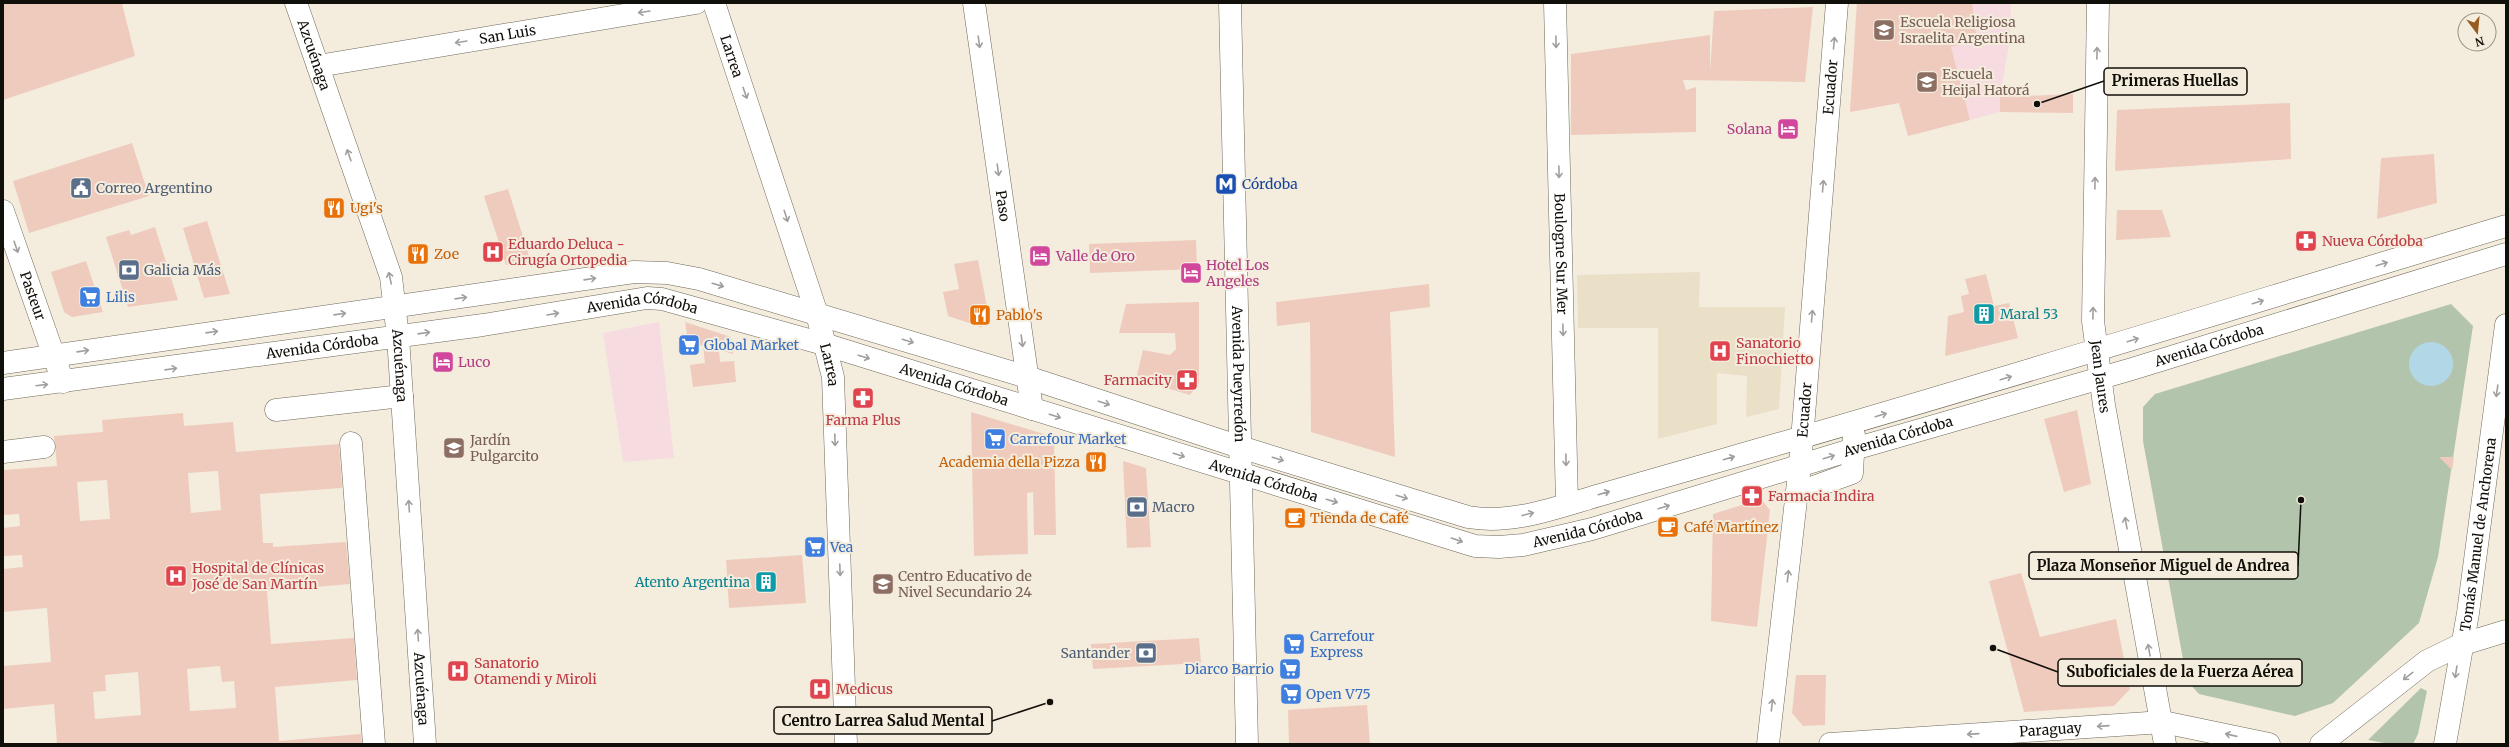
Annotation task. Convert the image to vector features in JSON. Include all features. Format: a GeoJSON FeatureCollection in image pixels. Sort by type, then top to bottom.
{"type":"FeatureCollection","features":[{"type":"Feature","properties":{"kind":"street","name":"Azcuénaga"},"geometry":{"type":"LineString","coordinates":[[296,3],[391,278],[398,337],[425,744]]}},
{"type":"Feature","properties":{"kind":"street","name":"San Luis"},"geometry":{"type":"LineString","coordinates":[[318,66],[696,3]]}},
{"type":"Feature","properties":{"kind":"street","name":"Larrea"},"geometry":{"type":"LineString","coordinates":[[714,3],[817,314],[833,377],[846,744]]}},
{"type":"Feature","properties":{"kind":"street","name":"Paso"},"geometry":{"type":"LineString","coordinates":[[974,3],[1032,409]]}},
{"type":"Feature","properties":{"kind":"street","name":"Avenida Pueyrredón"},"geometry":{"type":"LineString","coordinates":[[1230,3],[1247,744]]}},
{"type":"Feature","properties":{"kind":"street","name":"Boulogne Sur Mer"},"geometry":{"type":"LineString","coordinates":[[1555,3],[1567,504]]}},
{"type":"Feature","properties":{"kind":"street","name":"Ecuador"},"geometry":{"type":"LineString","coordinates":[[1768,744],[1803,438],[1837,3]]}},
{"type":"Feature","properties":{"kind":"street","name":"Jean Jaures"},"geometry":{"type":"LineString","coordinates":[[2098,3],[2093,322],[2100,378],[2165,744]]}},
{"type":"Feature","properties":{"kind":"street","name":"Pasteur"},"geometry":{"type":"LineString","coordinates":[[3,211],[63,382]]}},
{"type":"Feature","properties":{"kind":"street","name":"Avenida Córdoba"},"geometry":{"type":"LineString","coordinates":[[3,363],[649,272],[699,279],[817,314],[1027,377],[1240,447],[1468,517],[1485,520],[1502,519],[1567,504],[1803,438],[2096,352],[2506,226]]}},
{"type":"Feature","properties":{"kind":"street","name":"Avenida Córdoba"},"geometry":{"type":"LineString","coordinates":[[3,389],[398,337],[542,316],[647,298],[680,303],[826,346],[1475,546],[1499,548],[1523,545],[1592,529],[1800,465],[2100,378],[2506,254]]}},
{"type":"Feature","properties":{"kind":"street","name":"Tomás Manuel de Anchorena"},"geometry":{"type":"LineString","coordinates":[[2445,744],[2460,645],[2468,613],[2506,325]]}},
{"type":"Feature","properties":{"kind":"street"},"geometry":{"type":"LineString","coordinates":[[276,410],[402,396]]}},
{"type":"Feature","properties":{"kind":"street"},"geometry":{"type":"LineString","coordinates":[[1797,492],[1852,473],[1854,423]]}},
{"type":"Feature","properties":{"kind":"street"},"geometry":{"type":"LineString","coordinates":[[351,443],[374,744]]}},
{"type":"Feature","properties":{"kind":"street"},"geometry":{"type":"LineString","coordinates":[[3,452],[44,448]]}},
{"type":"Feature","properties":{"kind":"street"},"geometry":{"type":"LineString","coordinates":[[2321,744],[2427,661],[2460,645],[2506,631]]}},
{"type":"Feature","properties":{"kind":"street","name":"Paraguay"},"geometry":{"type":"LineString","coordinates":[[1830,744],[2162,722],[2269,744]]}},
{"type":"Feature","properties":{"kind":"shaded area","name":"Escuela Heijal Hatorá"},"geometry":{"type":"Polygon","coordinates":[[[1857,3],[2011,3],[2010,39],[2000,97],[2000,112],[1908,136],[1899,103],[1850,112],[1853,67],[1977,41],[1974,21],[1854,39],[1857,3]]]}},
{"type":"Feature","properties":{"kind":"shaded area","name":"Sanatorio Finochietto"},"geometry":{"type":"Polygon","coordinates":[[[1700,272],[1699,307],[1785,307],[1779,409],[1746,417],[1747,376],[1717,373],[1717,424],[1658,439],[1658,328],[1578,328],[1577,275],[1700,272]]]}},
{"type":"Feature","properties":{"kind":"shaded area"},"geometry":{"type":"Polygon","coordinates":[[[659,322],[674,458],[623,462],[603,333],[659,322]]]}},
{"type":"Feature","properties":{"kind":"green space"},"geometry":{"type":"Polygon","coordinates":[[[2451,304],[2473,326],[2438,557],[2419,623],[2333,703],[2295,716],[2199,694],[2187,681],[2143,441],[2143,407],[2155,394],[2451,304]]]}},
{"type":"Feature","properties":{"kind":"green space"},"geometry":{"type":"Polygon","coordinates":[[[2421,688],[2427,691],[2418,734],[2413,744],[2390,744],[2368,740],[2421,688]]]}},
{"type":"Feature","properties":{"kind":"water"},"geometry":{"type":"Polygon","coordinates":[[[2431,342],[2443,346],[2449,352],[2453,364],[2449,376],[2443,382],[2431,386],[2419,382],[2413,376],[2409,364],[2413,352],[2419,346],[2431,342]]]}},
{"type":"Feature","properties":{"kind":"building"},"geometry":{"type":"Polygon","coordinates":[[[3,3],[122,3],[135,56],[3,100],[3,3]]]}},
{"type":"Feature","properties":{"kind":"building"},"geometry":{"type":"Polygon","coordinates":[[[1857,3],[1972,3],[1977,41],[1951,47],[1970,120],[1908,136],[1899,103],[1850,112],[1857,3]]]}},
{"type":"Feature","properties":{"kind":"building"},"geometry":{"type":"Polygon","coordinates":[[[1813,7],[1805,82],[1683,80],[1686,90],[1696,87],[1696,132],[1571,135],[1571,54],[1710,35],[1710,72],[1714,11],[1813,7]]]}},
{"type":"Feature","properties":{"kind":"building"},"geometry":{"type":"Polygon","coordinates":[[[2073,94],[2073,113],[2000,112],[2000,97],[2073,94]]]}},
{"type":"Feature","properties":{"kind":"building"},"geometry":{"type":"Polygon","coordinates":[[[2290,103],[2291,159],[2115,171],[2117,110],[2290,103]]]}},
{"type":"Feature","properties":{"kind":"building","name":"Correo Argentino"},"geometry":{"type":"Polygon","coordinates":[[[132,143],[149,196],[29,233],[13,181],[132,143]]]}},
{"type":"Feature","properties":{"kind":"building"},"geometry":{"type":"Polygon","coordinates":[[[2434,154],[2437,203],[2377,219],[2381,158],[2434,154]]]}},
{"type":"Feature","properties":{"kind":"building"},"geometry":{"type":"Polygon","coordinates":[[[508,189],[531,262],[506,265],[484,196],[508,189]]]}},
{"type":"Feature","properties":{"kind":"building"},"geometry":{"type":"Polygon","coordinates":[[[2117,210],[2162,210],[2171,237],[2116,240],[2117,210]]]}},
{"type":"Feature","properties":{"kind":"building"},"geometry":{"type":"Polygon","coordinates":[[[207,221],[230,294],[204,298],[183,228],[207,221]]]}},
{"type":"Feature","properties":{"kind":"building"},"geometry":{"type":"Polygon","coordinates":[[[155,227],[178,300],[128,307],[106,237],[129,230],[131,235],[155,227]]]}},
{"type":"Feature","properties":{"kind":"building"},"geometry":{"type":"Polygon","coordinates":[[[1196,240],[1197,269],[1090,273],[1089,244],[1196,240]]]}},
{"type":"Feature","properties":{"kind":"building"},"geometry":{"type":"Polygon","coordinates":[[[978,260],[990,322],[981,327],[948,316],[943,292],[959,289],[954,264],[978,260]]]}},
{"type":"Feature","properties":{"kind":"building"},"geometry":{"type":"Polygon","coordinates":[[[86,261],[103,312],[72,317],[64,312],[51,272],[86,261]]]}},
{"type":"Feature","properties":{"kind":"building","name":"Maral 53"},"geometry":{"type":"Polygon","coordinates":[[[1986,274],[1994,306],[2009,303],[2018,338],[1945,356],[1948,316],[1964,312],[1961,296],[1969,294],[1965,279],[1986,274]]]}},
{"type":"Feature","properties":{"kind":"building"},"geometry":{"type":"Polygon","coordinates":[[[1429,284],[1430,307],[1390,312],[1395,457],[1311,432],[1310,322],[1277,326],[1276,302],[1429,284]]]}},
{"type":"Feature","properties":{"kind":"building"},"geometry":{"type":"Polygon","coordinates":[[[1199,302],[1199,383],[1190,395],[1136,379],[1143,350],[1170,355],[1176,349],[1175,333],[1119,333],[1126,304],[1199,302]]]}},
{"type":"Feature","properties":{"kind":"building"},"geometry":{"type":"Polygon","coordinates":[[[685,322],[731,337],[733,354],[719,350],[720,362],[734,361],[736,382],[693,387],[690,365],[705,363],[703,346],[688,341],[685,322]]]}},
{"type":"Feature","properties":{"kind":"building"},"geometry":{"type":"Polygon","coordinates":[[[2077,410],[2091,484],[2064,492],[2044,419],[2077,410]]]}},
{"type":"Feature","properties":{"kind":"building"},"geometry":{"type":"Polygon","coordinates":[[[971,412],[1054,437],[1056,535],[1034,535],[1033,492],[1027,493],[1028,554],[974,556],[971,412]]]}},
{"type":"Feature","properties":{"kind":"building","name":"Hospital de Clínicas José de San Martín"},"geometry":{"type":"Polygon","coordinates":[[[183,413],[184,426],[233,422],[236,452],[339,444],[342,488],[260,494],[263,543],[273,543],[273,547],[346,542],[350,584],[267,591],[271,644],[354,638],[357,680],[275,687],[279,741],[361,734],[362,744],[57,744],[54,704],[3,709],[3,666],[51,662],[47,608],[3,612],[3,569],[23,567],[22,555],[3,556],[3,528],[20,526],[19,514],[3,515],[3,470],[57,466],[54,436],[103,432],[102,420],[183,413]],[[218,471],[188,473],[191,513],[221,510],[218,471]],[[107,480],[77,482],[80,521],[110,519],[107,480]],[[220,666],[187,669],[190,711],[236,708],[234,681],[222,682],[220,666]],[[138,672],[105,675],[106,691],[93,692],[95,719],[141,715],[138,672]]]}},
{"type":"Feature","properties":{"kind":"building"},"geometry":{"type":"Polygon","coordinates":[[[2439,457],[2454,457],[2452,470],[2439,457]]]}},
{"type":"Feature","properties":{"kind":"building","name":"Macro"},"geometry":{"type":"Polygon","coordinates":[[[1123,461],[1146,468],[1151,547],[1127,548],[1123,461]]]}},
{"type":"Feature","properties":{"kind":"building"},"geometry":{"type":"Polygon","coordinates":[[[1761,499],[1770,510],[1757,627],[1711,621],[1713,514],[1761,499]]]}},
{"type":"Feature","properties":{"kind":"building","name":"Atento Argentina"},"geometry":{"type":"Polygon","coordinates":[[[802,555],[806,603],[729,608],[726,560],[802,555]]]}},
{"type":"Feature","properties":{"kind":"building"},"geometry":{"type":"Polygon","coordinates":[[[2021,573],[2040,637],[2116,619],[2130,689],[2114,706],[2024,712],[1989,581],[2021,573]]]}},
{"type":"Feature","properties":{"kind":"building","name":"Santander"},"geometry":{"type":"Polygon","coordinates":[[[1199,638],[1201,663],[1093,669],[1091,644],[1199,638]]]}},
{"type":"Feature","properties":{"kind":"building"},"geometry":{"type":"Polygon","coordinates":[[[1796,675],[1826,675],[1825,725],[1803,726],[1792,713],[1796,675]]]}},
{"type":"Feature","properties":{"kind":"building"},"geometry":{"type":"Polygon","coordinates":[[[1367,705],[1370,744],[1289,744],[1288,710],[1367,705]]]}},
{"type":"Feature","properties":{"kind":"place","name":"Escuela Religiosa Israelita Argentina"},"geometry":{"type":"Point","coordinates":[1884,30]}},
{"type":"Feature","properties":{"kind":"place","name":"Escuela Heijal Hatorá"},"geometry":{"type":"Point","coordinates":[1927,82]}},
{"type":"Feature","properties":{"kind":"place","name":"Primeras Huellas"},"geometry":{"type":"Point","coordinates":[2037,104]}},
{"type":"Feature","properties":{"kind":"place","name":"Solana"},"geometry":{"type":"Point","coordinates":[1788,129]}},
{"type":"Feature","properties":{"kind":"place","name":"Córdoba"},"geometry":{"type":"Point","coordinates":[1226,184]}},
{"type":"Feature","properties":{"kind":"place","name":"Correo Argentino"},"geometry":{"type":"Point","coordinates":[81,188]}},
{"type":"Feature","properties":{"kind":"place","name":"Ugi's"},"geometry":{"type":"Point","coordinates":[334,208]}},
{"type":"Feature","properties":{"kind":"place","name":"Nueva Córdoba"},"geometry":{"type":"Point","coordinates":[2306,241]}},
{"type":"Feature","properties":{"kind":"place","name":"Eduardo Deluca - Cirugía Ortopedia"},"geometry":{"type":"Point","coordinates":[493,252]}},
{"type":"Feature","properties":{"kind":"place","name":"Zoe"},"geometry":{"type":"Point","coordinates":[418,254]}},
{"type":"Feature","properties":{"kind":"place","name":"Valle de Oro"},"geometry":{"type":"Point","coordinates":[1040,256]}},
{"type":"Feature","properties":{"kind":"place","name":"Galicia Más"},"geometry":{"type":"Point","coordinates":[129,270]}},
{"type":"Feature","properties":{"kind":"place","name":"Hotel Los Angeles"},"geometry":{"type":"Point","coordinates":[1191,273]}},
{"type":"Feature","properties":{"kind":"place","name":"Lilis"},"geometry":{"type":"Point","coordinates":[90,297]}},
{"type":"Feature","properties":{"kind":"place","name":"Maral 53"},"geometry":{"type":"Point","coordinates":[1984,314]}},
{"type":"Feature","properties":{"kind":"place","name":"Pablo's"},"geometry":{"type":"Point","coordinates":[980,315]}},
{"type":"Feature","properties":{"kind":"place","name":"Global Market"},"geometry":{"type":"Point","coordinates":[689,345]}},
{"type":"Feature","properties":{"kind":"place","name":"Sanatorio Finochietto"},"geometry":{"type":"Point","coordinates":[1720,351]}},
{"type":"Feature","properties":{"kind":"place","name":"Luco"},"geometry":{"type":"Point","coordinates":[443,362]}},
{"type":"Feature","properties":{"kind":"place","name":"Farmacity"},"geometry":{"type":"Point","coordinates":[1187,380]}},
{"type":"Feature","properties":{"kind":"place","name":"Farma Plus"},"geometry":{"type":"Point","coordinates":[863,398]}},
{"type":"Feature","properties":{"kind":"place","name":"Carrefour Market"},"geometry":{"type":"Point","coordinates":[995,439]}},
{"type":"Feature","properties":{"kind":"place","name":"Jardín Pulgarcito"},"geometry":{"type":"Point","coordinates":[454,448]}},
{"type":"Feature","properties":{"kind":"place","name":"Academia della Pizza"},"geometry":{"type":"Point","coordinates":[1096,462]}},
{"type":"Feature","properties":{"kind":"place","name":"Farmacia Indira"},"geometry":{"type":"Point","coordinates":[1752,496]}},
{"type":"Feature","properties":{"kind":"place","name":"Plaza Monseñor Miguel de Andrea"},"geometry":{"type":"Point","coordinates":[2301,500]}},
{"type":"Feature","properties":{"kind":"place","name":"Macro"},"geometry":{"type":"Point","coordinates":[1137,507]}},
{"type":"Feature","properties":{"kind":"place","name":"Tienda de Café"},"geometry":{"type":"Point","coordinates":[1295,518]}},
{"type":"Feature","properties":{"kind":"place","name":"Café Martínez"},"geometry":{"type":"Point","coordinates":[1668,527]}},
{"type":"Feature","properties":{"kind":"place","name":"Vea"},"geometry":{"type":"Point","coordinates":[815,547]}},
{"type":"Feature","properties":{"kind":"place","name":"Hospital de Clínicas José de San Martín"},"geometry":{"type":"Point","coordinates":[176,576]}},
{"type":"Feature","properties":{"kind":"place","name":"Atento Argentina"},"geometry":{"type":"Point","coordinates":[766,582]}},
{"type":"Feature","properties":{"kind":"place","name":"Centro Educativo de Nivel Secundario 24"},"geometry":{"type":"Point","coordinates":[883,584]}},
{"type":"Feature","properties":{"kind":"place","name":"Carrefour Express"},"geometry":{"type":"Point","coordinates":[1294,644]}},
{"type":"Feature","properties":{"kind":"place","name":"Suboficiales de la Fuerza Aérea"},"geometry":{"type":"Point","coordinates":[1993,648]}},
{"type":"Feature","properties":{"kind":"place","name":"Santander"},"geometry":{"type":"Point","coordinates":[1146,653]}},
{"type":"Feature","properties":{"kind":"place","name":"Diarco Barrio"},"geometry":{"type":"Point","coordinates":[1290,669]}},
{"type":"Feature","properties":{"kind":"place","name":"Sanatorio Otamendi y Miroli"},"geometry":{"type":"Point","coordinates":[458,671]}},
{"type":"Feature","properties":{"kind":"place","name":"Medicus"},"geometry":{"type":"Point","coordinates":[820,689]}},
{"type":"Feature","properties":{"kind":"place","name":"Open V75"},"geometry":{"type":"Point","coordinates":[1291,694]}},
{"type":"Feature","properties":{"kind":"place","name":"Centro Larrea Salud Mental"},"geometry":{"type":"Point","coordinates":[1050,702]}}]}
